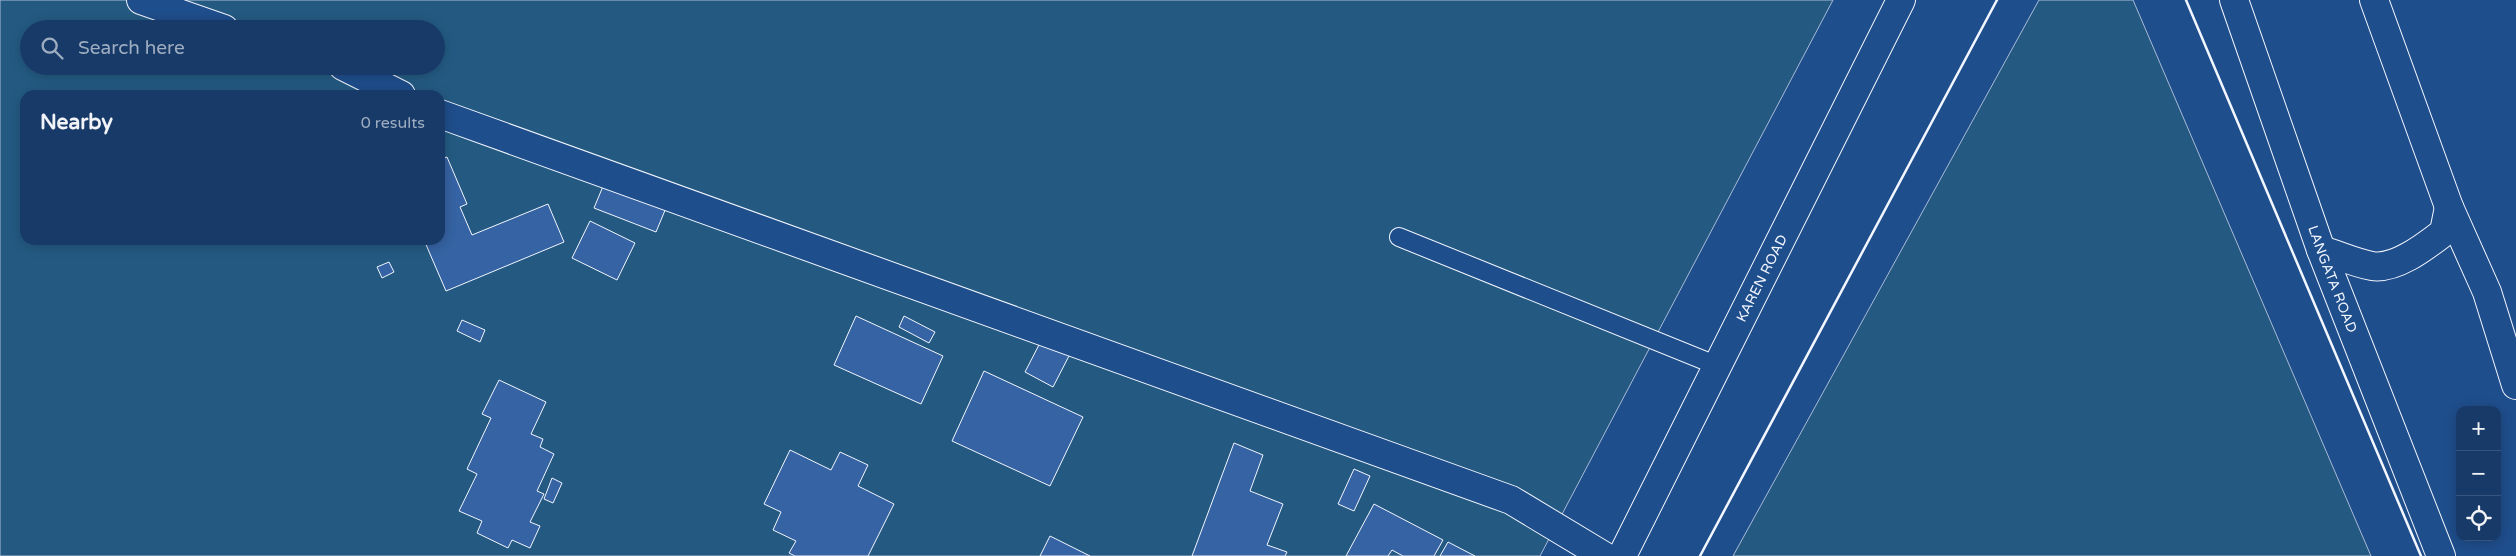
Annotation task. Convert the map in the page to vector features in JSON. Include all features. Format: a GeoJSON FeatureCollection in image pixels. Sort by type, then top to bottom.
{"type":"FeatureCollection","features":[{"type":"Feature","properties":{"kind":"street"},"geometry":{"type":"LineString","coordinates":[[141,0],[198,20]]}},
{"type":"Feature","properties":{"kind":"street","name":"KAREN ROAD"},"geometry":{"type":"LineString","coordinates":[[1622,556],[1901,0]]}},
{"type":"Feature","properties":{"kind":"street","name":"LANGATA ROAD"},"geometry":{"type":"LineString","coordinates":[[2234,0],[2321,250],[2441,556]]}},
{"type":"Feature","properties":{"kind":"street"},"geometry":{"type":"LineString","coordinates":[[2374,0],[2449,207],[2487,292],[2516,385]]}},
{"type":"Feature","properties":{"kind":"street"},"geometry":{"type":"LineString","coordinates":[[361,75],[391,90]]}},
{"type":"Feature","properties":{"kind":"street"},"geometry":{"type":"LineString","coordinates":[[445,116],[1511,500],[1604,556]]}},
{"type":"Feature","properties":{"kind":"street"},"geometry":{"type":"LineString","coordinates":[[2321,250],[2374,267],[2397,262],[2422,249],[2444,232],[2449,207]]}},
{"type":"Feature","properties":{"kind":"lane"},"geometry":{"type":"LineString","coordinates":[[1399,237],[1718,366]]}},
{"type":"Feature","properties":{"kind":"shaded area"},"geometry":{"type":"Polygon","coordinates":[[[0,0],[1833,0],[1540,556],[0,556],[0,0]]]}},
{"type":"Feature","properties":{"kind":"shaded area"},"geometry":{"type":"Polygon","coordinates":[[[2039,0],[2133,0],[2371,556],[1733,556],[2039,0]]]}},
{"type":"Feature","properties":{"kind":"building"},"geometry":{"type":"Polygon","coordinates":[[[447,157],[467,204],[460,207],[472,235],[548,204],[564,242],[446,291],[426,245],[445,245],[445,158],[447,157]]]}},
{"type":"Feature","properties":{"kind":"building"},"geometry":{"type":"Polygon","coordinates":[[[606,179],[668,203],[656,232],[594,208],[606,179]]]}},
{"type":"Feature","properties":{"kind":"building"},"geometry":{"type":"Polygon","coordinates":[[[590,221],[635,243],[617,280],[572,258],[590,221]]]}},
{"type":"Feature","properties":{"kind":"building"},"geometry":{"type":"Polygon","coordinates":[[[389,262],[394,272],[382,278],[377,267],[389,262]]]}},
{"type":"Feature","properties":{"kind":"building"},"geometry":{"type":"Polygon","coordinates":[[[856,316],[943,356],[921,404],[834,365],[856,316]]]}},
{"type":"Feature","properties":{"kind":"building"},"geometry":{"type":"Polygon","coordinates":[[[904,316],[935,332],[929,343],[899,327],[904,316]]]}},
{"type":"Feature","properties":{"kind":"building"},"geometry":{"type":"Polygon","coordinates":[[[462,320],[485,330],[480,342],[457,331],[462,320]]]}},
{"type":"Feature","properties":{"kind":"building"},"geometry":{"type":"Polygon","coordinates":[[[1042,339],[1070,354],[1053,387],[1025,372],[1042,339]]]}},
{"type":"Feature","properties":{"kind":"building"},"geometry":{"type":"Polygon","coordinates":[[[984,371],[1083,417],[1050,486],[952,441],[984,371]]]}},
{"type":"Feature","properties":{"kind":"building"},"geometry":{"type":"Polygon","coordinates":[[[499,380],[546,402],[531,434],[543,439],[540,447],[554,454],[537,491],[544,494],[530,522],[540,526],[530,548],[512,540],[508,548],[477,533],[482,521],[459,511],[477,474],[467,469],[491,418],[482,414],[499,380]]]}},
{"type":"Feature","properties":{"kind":"building"},"geometry":{"type":"Polygon","coordinates":[[[1234,443],[1263,455],[1250,491],[1283,504],[1267,545],[1287,552],[1285,556],[1192,556],[1234,443]]]}},
{"type":"Feature","properties":{"kind":"building"},"geometry":{"type":"Polygon","coordinates":[[[790,450],[831,470],[840,452],[868,465],[858,486],[894,504],[868,556],[795,556],[789,553],[796,541],[773,530],[781,512],[764,504],[790,450]]]}},
{"type":"Feature","properties":{"kind":"building"},"geometry":{"type":"Polygon","coordinates":[[[1354,469],[1370,476],[1354,511],[1338,504],[1354,469]]]}},
{"type":"Feature","properties":{"kind":"building"},"geometry":{"type":"Polygon","coordinates":[[[552,478],[562,483],[553,503],[544,499],[552,478]]]}},
{"type":"Feature","properties":{"kind":"building"},"geometry":{"type":"Polygon","coordinates":[[[1374,504],[1443,540],[1434,556],[1403,556],[1392,550],[1388,556],[1346,556],[1374,504]]]}},
{"type":"Feature","properties":{"kind":"building"},"geometry":{"type":"Polygon","coordinates":[[[1050,536],[1090,556],[1040,556],[1050,536]]]}},
{"type":"Feature","properties":{"kind":"building"},"geometry":{"type":"Polygon","coordinates":[[[1448,542],[1475,556],[1440,556],[1448,542]]]}},
{"type":"Feature","properties":{"kind":"wall"},"geometry":{"type":"LineString","coordinates":[[1700,556],[1997,0]]}},
{"type":"Feature","properties":{"kind":"wall"},"geometry":{"type":"LineString","coordinates":[[2186,0],[2421,556]]}}]}
